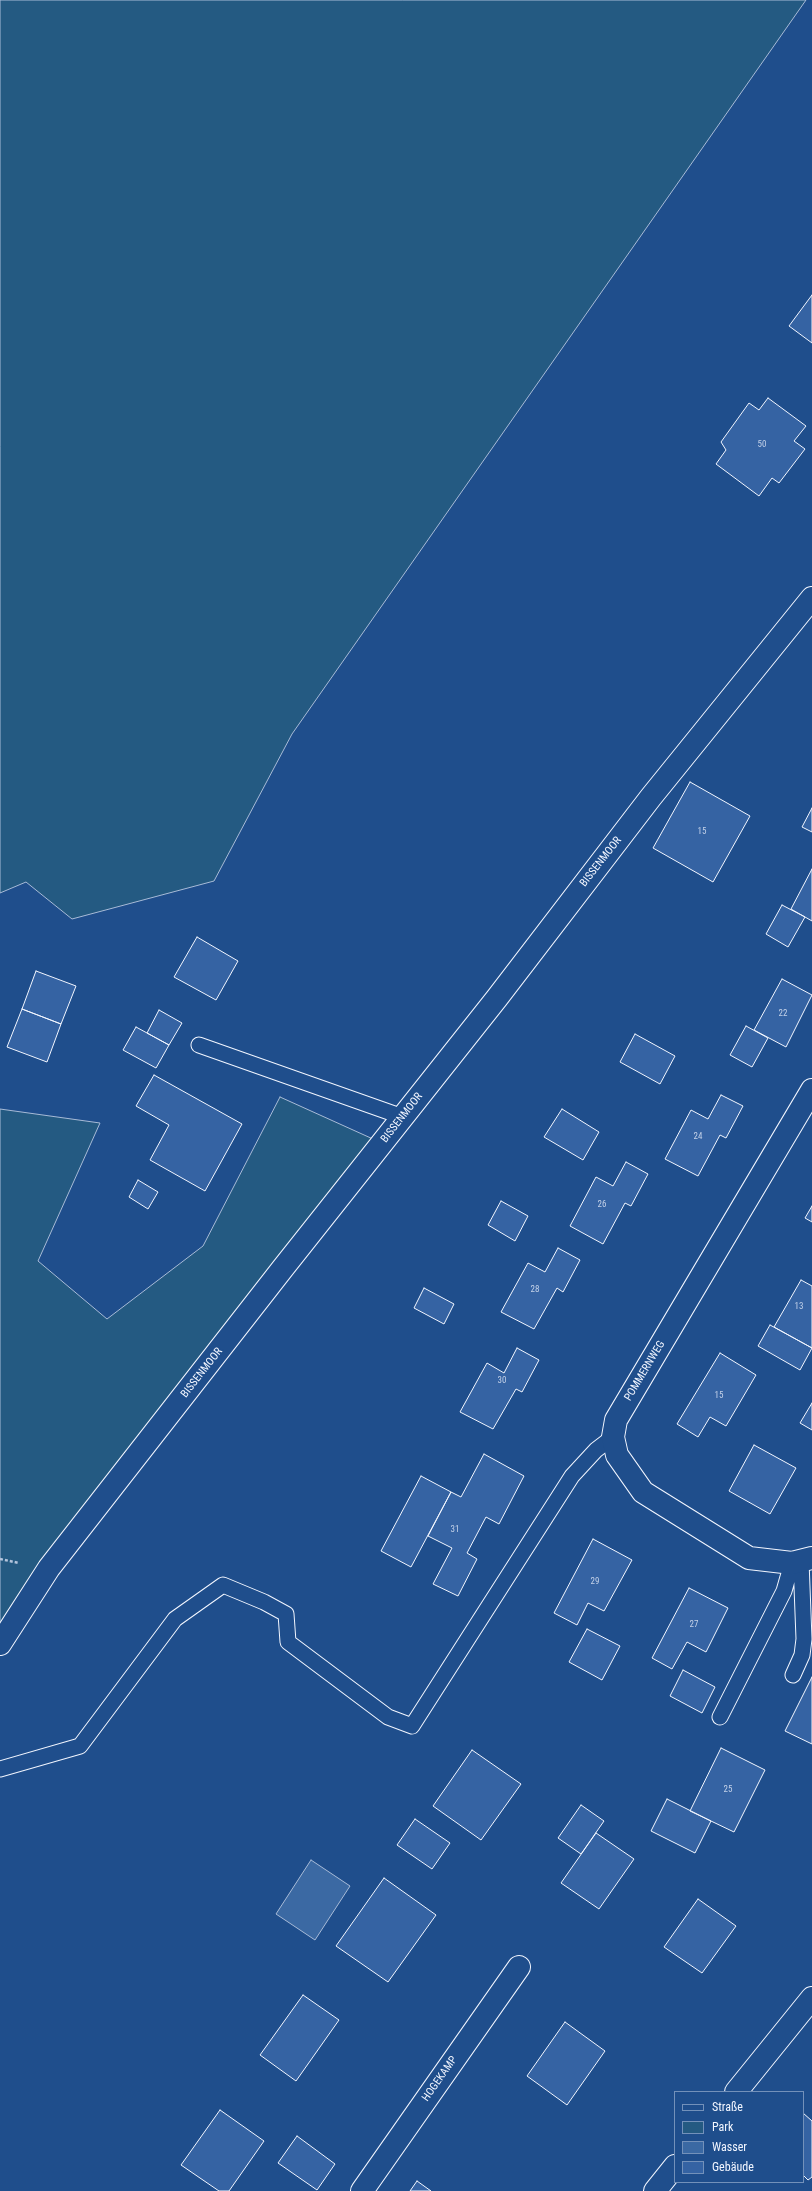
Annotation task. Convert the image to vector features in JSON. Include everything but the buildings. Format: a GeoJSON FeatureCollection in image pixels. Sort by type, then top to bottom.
{"type":"FeatureCollection","features":[{"type":"Feature","properties":{"kind":"street","name":"BISSENMOOR"},"geometry":{"type":"LineString","coordinates":[[0,1644],[49,1568],[403,1117],[656,791],[812,598]]}},
{"type":"Feature","properties":{"kind":"street","name":"POMMERNWEG"},"geometry":{"type":"LineString","coordinates":[[802,1561],[749,1558],[643,1492],[618,1455],[613,1437],[616,1420],[812,1090]]}},
{"type":"Feature","properties":{"kind":"street","name":"HOGEKAMP"},"geometry":{"type":"LineString","coordinates":[[362,2191],[518,1967]]}},
{"type":"Feature","properties":{"kind":"street"},"geometry":{"type":"LineString","coordinates":[[737,2091],[812,1998]]}},
{"type":"Feature","properties":{"kind":"street"},"geometry":{"type":"LineString","coordinates":[[655,2191],[674,2167]]}},
{"type":"Feature","properties":{"kind":"lane"},"geometry":{"type":"LineString","coordinates":[[199,1044],[403,1117]]}},
{"type":"Feature","properties":{"kind":"lane"},"geometry":{"type":"LineString","coordinates":[[0,1769],[80,1746],[175,1619],[223,1585],[264,1602],[286,1614],[288,1642],[388,1717],[412,1726],[572,1476],[596,1450],[613,1437]]}},
{"type":"Feature","properties":{"kind":"lane"},"geometry":{"type":"LineString","coordinates":[[794,1675],[802,1655],[804,1639],[802,1561]]}},
{"type":"Feature","properties":{"kind":"lane"},"geometry":{"type":"LineString","coordinates":[[720,1717],[784,1591],[802,1561]]}},
{"type":"Feature","properties":{"kind":"green space"},"geometry":{"type":"Polygon","coordinates":[[[0,0],[806,0],[292,734],[214,881],[72,919],[26,882],[0,893],[0,0]]]}},
{"type":"Feature","properties":{"kind":"green space"},"geometry":{"type":"Polygon","coordinates":[[[280,1097],[373,1139],[0,1629],[0,1109],[100,1123],[38,1261],[107,1319],[203,1246],[280,1097]]]}},
{"type":"Feature","properties":{"kind":"water"},"geometry":{"type":"Polygon","coordinates":[[[311,1860],[350,1886],[315,1940],[276,1914],[311,1860]]]}}]}
